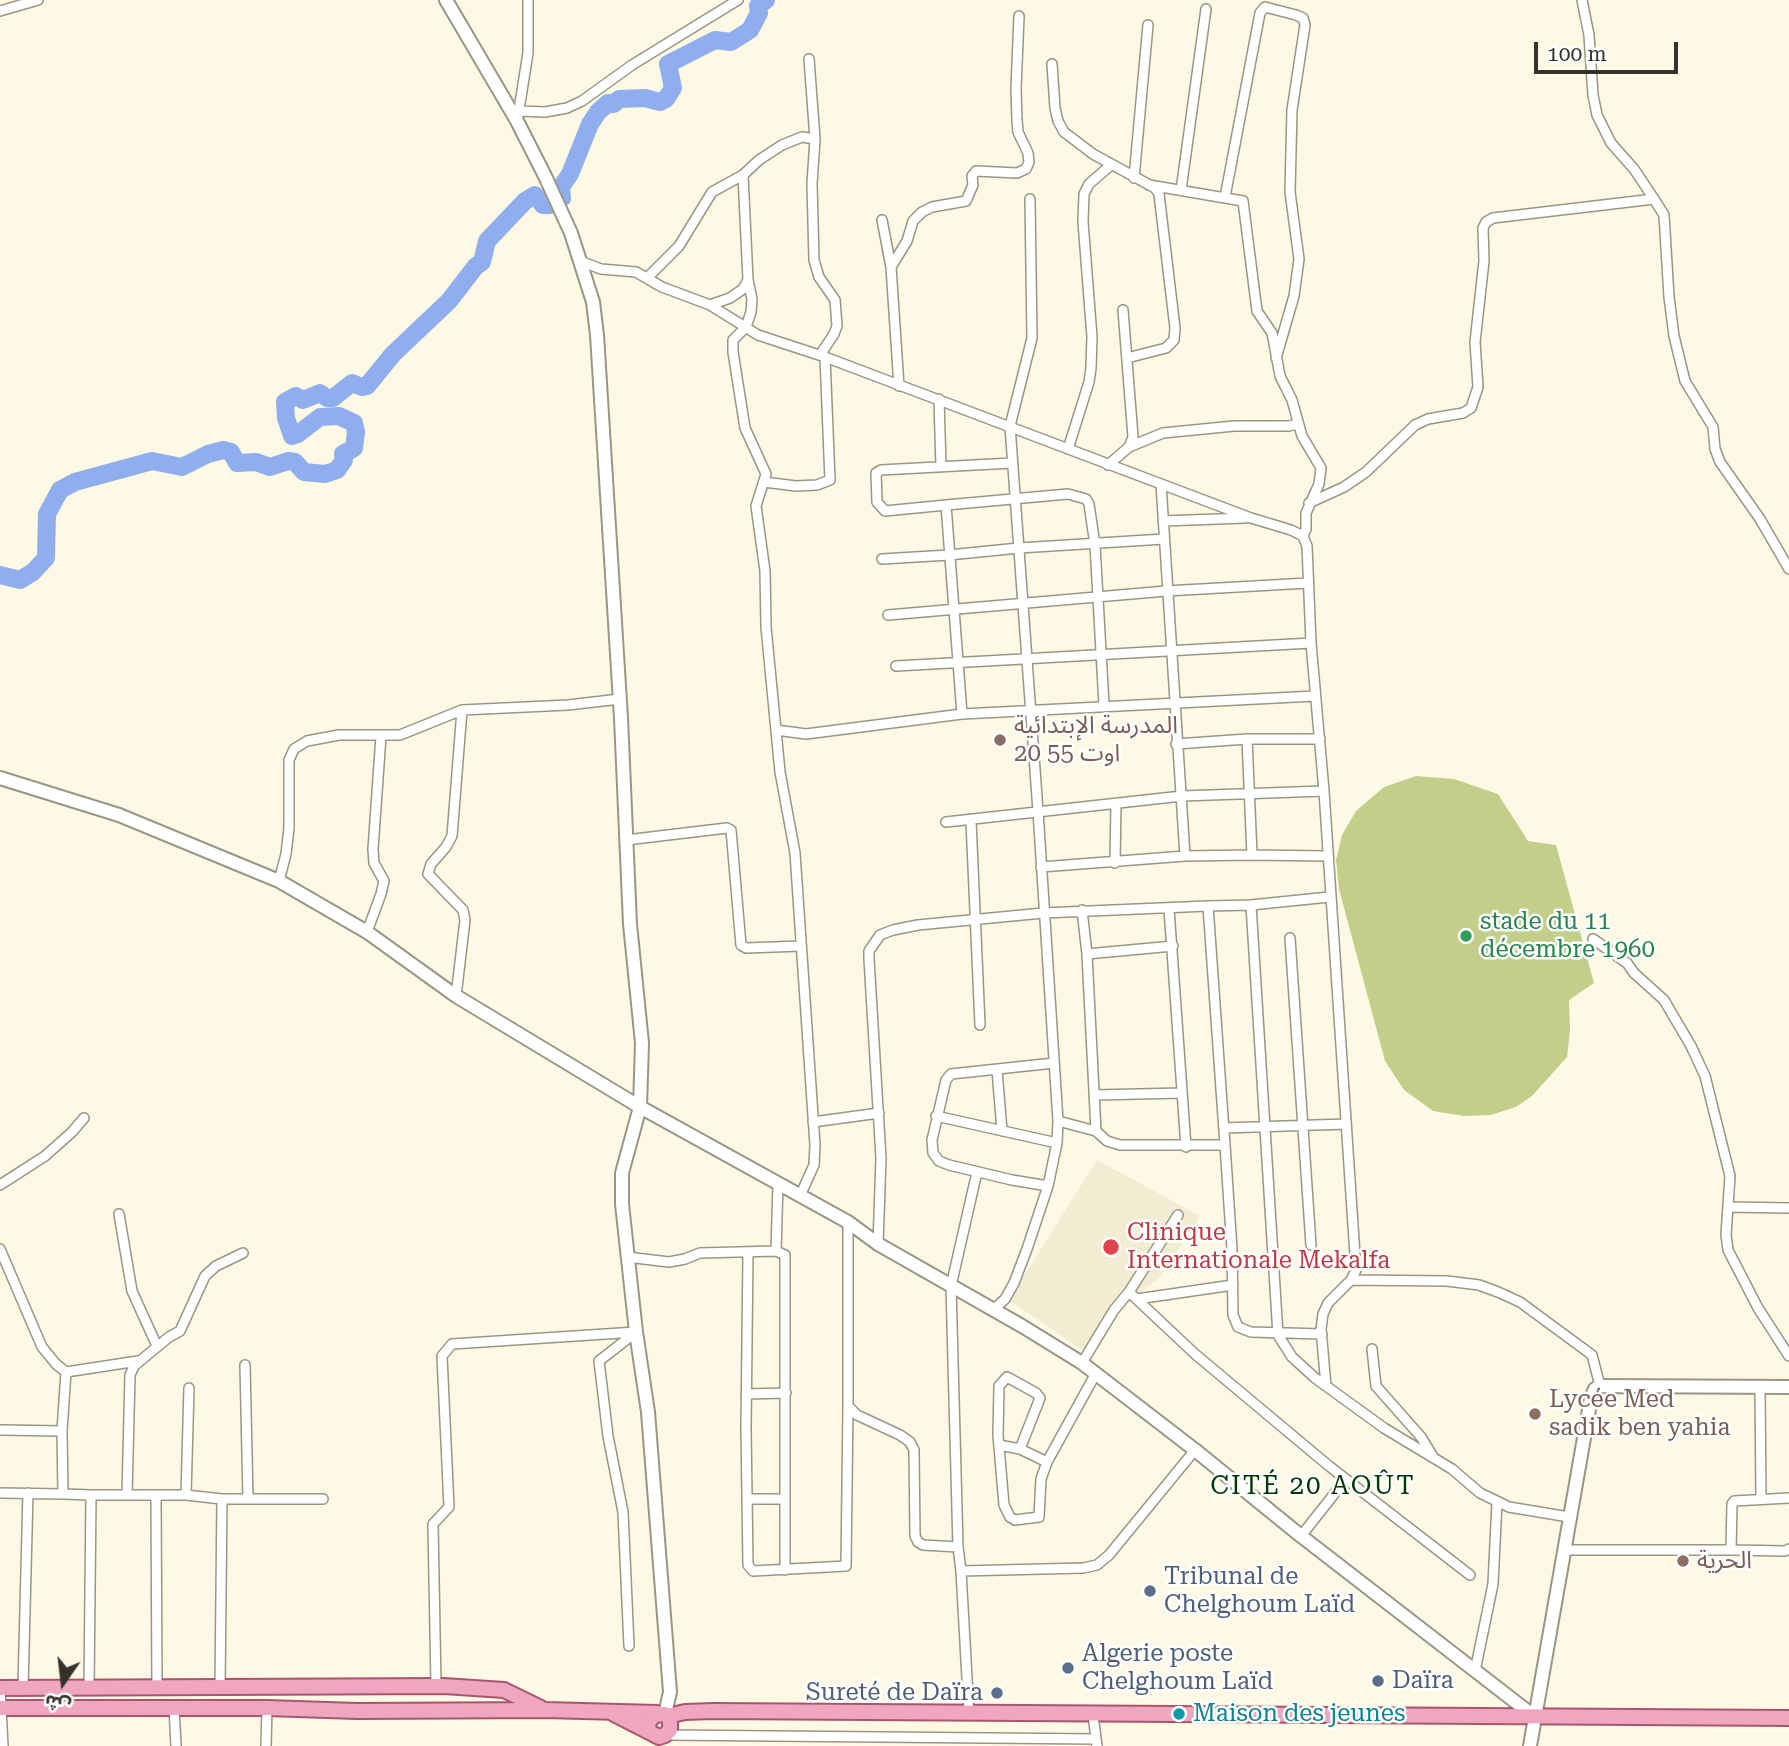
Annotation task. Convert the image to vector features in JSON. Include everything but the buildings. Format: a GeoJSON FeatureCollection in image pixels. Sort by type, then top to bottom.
{"type":"FeatureCollection","features":[{"type":"Feature","properties":{"kind":"main road"},"geometry":{"type":"LineString","coordinates":[[0,1688],[436,1686],[504,1690],[546,1710]]}},
{"type":"Feature","properties":{"kind":"main road"},"geometry":{"type":"LineString","coordinates":[[1,1708],[267,1707],[357,1711],[546,1710],[663,1715],[713,1711],[1789,1718]]}},
{"type":"Feature","properties":{"kind":"main road"},"geometry":{"type":"LineString","coordinates":[[610,1712],[658,1737]]}},
{"type":"Feature","properties":{"kind":"main road"},"geometry":{"type":"LineString","coordinates":[[658,1737],[671,1727],[663,1715]]}},
{"type":"Feature","properties":{"kind":"main road"},"geometry":{"type":"LineString","coordinates":[[658,1737],[649,1720],[663,1715]]}},
{"type":"Feature","properties":{"kind":"street"},"geometry":{"type":"LineString","coordinates":[[0,11],[38,0]]}},
{"type":"Feature","properties":{"kind":"street"},"geometry":{"type":"LineString","coordinates":[[446,0],[518,116],[571,233],[593,302],[620,699],[630,924],[642,1043],[640,1107],[622,1173],[622,1204],[648,1412],[668,1654],[670,1692],[663,1715]]}},
{"type":"Feature","properties":{"kind":"street"},"geometry":{"type":"LineString","coordinates":[[518,116],[528,53],[527,0]]}},
{"type":"Feature","properties":{"kind":"street"},"geometry":{"type":"LineString","coordinates":[[518,116],[567,108],[582,101],[632,65],[738,0]]}},
{"type":"Feature","properties":{"kind":"street"},"geometry":{"type":"LineString","coordinates":[[1582,0],[1589,34],[1597,115],[1611,143],[1634,169],[1664,215],[1669,297],[1674,336],[1685,381],[1713,426],[1715,449],[1720,462],[1760,519],[1789,569]]}},
{"type":"Feature","properties":{"kind":"street"},"geometry":{"type":"LineString","coordinates":[[1225,197],[1260,13],[1265,7],[1296,15],[1303,18],[1305,25],[1292,110],[1290,192],[1299,259],[1294,296],[1276,358]]}},
{"type":"Feature","properties":{"kind":"street"},"geometry":{"type":"LineString","coordinates":[[1181,190],[1206,9]]}},
{"type":"Feature","properties":{"kind":"street"},"geometry":{"type":"LineString","coordinates":[[891,267],[907,241],[913,221],[932,207],[966,201],[973,185],[972,176],[976,171],[1017,173],[1026,169],[1029,162],[1028,153],[1018,132],[1017,120],[1019,16]]}},
{"type":"Feature","properties":{"kind":"street"},"geometry":{"type":"LineString","coordinates":[[1134,178],[1148,25]]}},
{"type":"Feature","properties":{"kind":"street"},"geometry":{"type":"LineString","coordinates":[[764,482],[796,486],[817,485],[830,480],[822,356],[834,334],[836,310],[835,300],[819,277],[814,260],[812,184],[815,139],[810,59]]}},
{"type":"Feature","properties":{"kind":"street"},"geometry":{"type":"LineString","coordinates":[[1052,64],[1055,107],[1064,132],[1111,165],[1149,184],[1243,201],[1257,311],[1272,333],[1285,390],[1292,400],[1302,436],[1321,468],[1319,484],[1306,513],[1303,536]]}},
{"type":"Feature","properties":{"kind":"street"},"geometry":{"type":"LineString","coordinates":[[648,277],[680,246],[707,198],[719,188],[743,175],[759,160],[782,145],[802,137],[815,139]]}},
{"type":"Feature","properties":{"kind":"street"},"geometry":{"type":"LineString","coordinates":[[1068,449],[1091,368],[1092,337],[1083,222],[1084,194],[1089,184],[1111,165]]}},
{"type":"Feature","properties":{"kind":"street"},"geometry":{"type":"LineString","coordinates":[[743,175],[748,280],[752,299],[746,327],[733,340],[733,352],[745,428],[766,474],[756,506],[765,571],[766,627],[780,772],[794,853],[813,1122],[814,1165],[800,1196]]}},
{"type":"Feature","properties":{"kind":"street"},"geometry":{"type":"LineString","coordinates":[[1127,358],[1166,348],[1174,341],[1175,328],[1159,194],[1149,184]]}},
{"type":"Feature","properties":{"kind":"street"},"geometry":{"type":"LineString","coordinates":[[993,1310],[1005,1299],[1014,1283],[1048,1186],[1057,1143],[1058,1121],[1010,426],[1032,338],[1030,199]]}},
{"type":"Feature","properties":{"kind":"street"},"geometry":{"type":"LineString","coordinates":[[1309,503],[1344,487],[1366,472],[1415,425],[1427,419],[1463,413],[1471,408],[1478,387],[1475,342],[1484,261],[1483,228],[1486,222],[1493,218],[1654,199]]}},
{"type":"Feature","properties":{"kind":"street"},"geometry":{"type":"LineString","coordinates":[[882,220],[891,267],[899,386]]}},
{"type":"Feature","properties":{"kind":"street"},"geometry":{"type":"LineString","coordinates":[[580,261],[601,269],[636,272],[662,287],[710,305],[758,335],[822,356],[1303,536],[1307,546],[1311,643],[1324,791],[1356,1270],[1351,1280],[1328,1303],[1323,1314],[1326,1386]]}},
{"type":"Feature","properties":{"kind":"street"},"geometry":{"type":"LineString","coordinates":[[710,305],[730,298],[743,289],[748,280]]}},
{"type":"Feature","properties":{"kind":"street"},"geometry":{"type":"LineString","coordinates":[[1123,310],[1133,437],[1129,447]]}},
{"type":"Feature","properties":{"kind":"street"},"geometry":{"type":"LineString","coordinates":[[939,400],[942,467]]}},
{"type":"Feature","properties":{"kind":"street"},"geometry":{"type":"LineString","coordinates":[[1108,465],[1129,447],[1163,433],[1234,426],[1298,424]]}},
{"type":"Feature","properties":{"kind":"street"},"geometry":{"type":"LineString","coordinates":[[1012,463],[878,471],[877,502],[885,511],[1068,495],[1086,499],[1095,544],[1104,705]]}},
{"type":"Feature","properties":{"kind":"street"},"geometry":{"type":"LineString","coordinates":[[1161,484],[1185,856]]}},
{"type":"Feature","properties":{"kind":"street"},"geometry":{"type":"LineString","coordinates":[[946,505],[962,714]]}},
{"type":"Feature","properties":{"kind":"street"},"geometry":{"type":"LineString","coordinates":[[1163,521],[1251,518]]}},
{"type":"Feature","properties":{"kind":"street"},"geometry":{"type":"LineString","coordinates":[[882,559],[1164,539]]}},
{"type":"Feature","properties":{"kind":"street"},"geometry":{"type":"LineString","coordinates":[[888,615],[1023,605],[1098,596],[1308,583]]}},
{"type":"Feature","properties":{"kind":"street"},"geometry":{"type":"LineString","coordinates":[[896,666],[1311,643]]}},
{"type":"Feature","properties":{"kind":"street"},"geometry":{"type":"LineString","coordinates":[[776,730],[797,735],[962,714],[1174,701],[1315,696]]}},
{"type":"Feature","properties":{"kind":"street"},"geometry":{"type":"LineString","coordinates":[[279,881],[289,828],[289,760],[294,750],[307,741],[339,735],[400,736],[462,710],[568,705],[620,699]]}},
{"type":"Feature","properties":{"kind":"street"},"geometry":{"type":"LineString","coordinates":[[456,996],[465,920],[463,910],[428,874],[431,864],[452,836],[462,710]]}},
{"type":"Feature","properties":{"kind":"street"},"geometry":{"type":"LineString","coordinates":[[367,932],[383,881],[374,863],[373,849],[382,736]]}},
{"type":"Feature","properties":{"kind":"street"},"geometry":{"type":"LineString","coordinates":[[1176,744],[1247,739],[1320,740]]}},
{"type":"Feature","properties":{"kind":"street"},"geometry":{"type":"LineString","coordinates":[[1247,739],[1252,855]]}},
{"type":"Feature","properties":{"kind":"street"},"geometry":{"type":"LineString","coordinates":[[0,778],[118,815],[279,881],[367,932],[456,996],[640,1107],[848,1222],[878,1244],[1082,1363],[1535,1717]]}},
{"type":"Feature","properties":{"kind":"street"},"geometry":{"type":"LineString","coordinates":[[946,822],[1182,796],[1324,791]]}},
{"type":"Feature","properties":{"kind":"street"},"geometry":{"type":"LineString","coordinates":[[1115,863],[1116,803]]}},
{"type":"Feature","properties":{"kind":"street"},"geometry":{"type":"LineString","coordinates":[[971,821],[980,1024]]}},
{"type":"Feature","properties":{"kind":"street"},"geometry":{"type":"LineString","coordinates":[[626,840],[727,828],[731,830],[741,945],[746,948],[801,946]]}},
{"type":"Feature","properties":{"kind":"street"},"geometry":{"type":"LineString","coordinates":[[1041,867],[1185,856],[1327,856]]}},
{"type":"Feature","properties":{"kind":"street"},"geometry":{"type":"LineString","coordinates":[[878,1244],[881,1158],[869,951],[880,935],[893,930],[1043,913],[1251,905],[1329,897]]}},
{"type":"Feature","properties":{"kind":"street"},"geometry":{"type":"LineString","coordinates":[[1251,905],[1278,1335],[1292,1357],[1326,1386],[1497,1503],[1569,1517]]}},
{"type":"Feature","properties":{"kind":"street"},"geometry":{"type":"LineString","coordinates":[[1208,906],[1224,1128],[1233,1314],[1238,1327],[1251,1332],[1278,1335],[1322,1334]]}},
{"type":"Feature","properties":{"kind":"street"},"geometry":{"type":"LineString","coordinates":[[1169,909],[1186,1147]]}},
{"type":"Feature","properties":{"kind":"street"},"geometry":{"type":"LineString","coordinates":[[1082,910],[1087,954],[1096,1131]]}},
{"type":"Feature","properties":{"kind":"street"},"geometry":{"type":"LineString","coordinates":[[1290,938],[1311,1245]]}},
{"type":"Feature","properties":{"kind":"street"},"geometry":{"type":"LineString","coordinates":[[1592,939],[1627,963],[1634,973],[1664,1000],[1691,1045],[1705,1076],[1730,1176],[1726,1235],[1728,1250],[1758,1308],[1789,1356]]}},
{"type":"Feature","properties":{"kind":"street"},"geometry":{"type":"LineString","coordinates":[[1087,954],[1173,946]]}},
{"type":"Feature","properties":{"kind":"street"},"geometry":{"type":"LineString","coordinates":[[1048,1186],[977,1172],[939,1161],[933,1153],[932,1140],[948,1077],[959,1072],[1054,1063]]}},
{"type":"Feature","properties":{"kind":"street"},"geometry":{"type":"LineString","coordinates":[[997,1070],[1002,1131]]}},
{"type":"Feature","properties":{"kind":"street"},"geometry":{"type":"LineString","coordinates":[[1095,1095],[1182,1093]]}},
{"type":"Feature","properties":{"kind":"street"},"geometry":{"type":"LineString","coordinates":[[813,1122],[879,1113]]}},
{"type":"Feature","properties":{"kind":"street"},"geometry":{"type":"LineString","coordinates":[[936,1116],[1057,1143]]}},
{"type":"Feature","properties":{"kind":"street"},"geometry":{"type":"LineString","coordinates":[[0,1185],[45,1156],[84,1118]]}},
{"type":"Feature","properties":{"kind":"street"},"geometry":{"type":"LineString","coordinates":[[1058,1121],[1096,1131],[1107,1141],[1120,1145],[1225,1145]]}},
{"type":"Feature","properties":{"kind":"street"},"geometry":{"type":"LineString","coordinates":[[1224,1128],[1346,1124]]}},
{"type":"Feature","properties":{"kind":"street"},"geometry":{"type":"LineString","coordinates":[[969,1714],[958,1547],[951,1286],[977,1172]]}},
{"type":"Feature","properties":{"kind":"street"},"geometry":{"type":"LineString","coordinates":[[776,1251],[778,1183]]}},
{"type":"Feature","properties":{"kind":"street"},"geometry":{"type":"LineString","coordinates":[[1729,1207],[1789,1208]]}},
{"type":"Feature","properties":{"kind":"street"},"geometry":{"type":"LineString","coordinates":[[119,1214],[132,1291],[157,1346]]}},
{"type":"Feature","properties":{"kind":"street"},"geometry":{"type":"LineString","coordinates":[[1082,1363],[1178,1215]]}},
{"type":"Feature","properties":{"kind":"street"},"geometry":{"type":"LineString","coordinates":[[748,1253],[746,1394],[749,1569],[757,1572],[846,1566],[848,1222]]}},
{"type":"Feature","properties":{"kind":"street"},"geometry":{"type":"LineString","coordinates":[[0,1250],[42,1347],[66,1372],[140,1361]]}},
{"type":"Feature","properties":{"kind":"street"},"geometry":{"type":"LineString","coordinates":[[627,1257],[669,1262],[700,1253],[776,1251],[785,1255],[785,1570]]}},
{"type":"Feature","properties":{"kind":"street"},"geometry":{"type":"LineString","coordinates":[[127,1495],[128,1383],[134,1366],[180,1331],[205,1276],[216,1266],[243,1253]]}},
{"type":"Feature","properties":{"kind":"street"},"geometry":{"type":"LineString","coordinates":[[1351,1280],[1447,1281],[1479,1285],[1498,1292],[1520,1302],[1592,1355],[1600,1386]]}},
{"type":"Feature","properties":{"kind":"street"},"geometry":{"type":"LineString","coordinates":[[1137,1299],[1233,1284]]}},
{"type":"Feature","properties":{"kind":"street"},"geometry":{"type":"LineString","coordinates":[[1129,1292],[1195,1354],[1346,1479],[1470,1575]]}},
{"type":"Feature","properties":{"kind":"street"},"geometry":{"type":"LineString","coordinates":[[629,1646],[623,1512],[608,1436],[598,1361],[636,1332]]}},
{"type":"Feature","properties":{"kind":"street"},"geometry":{"type":"LineString","coordinates":[[436,1686],[433,1524],[449,1507],[442,1356],[452,1344],[636,1332]]}},
{"type":"Feature","properties":{"kind":"street"},"geometry":{"type":"LineString","coordinates":[[1372,1349],[1376,1386],[1421,1437],[1433,1457]]}},
{"type":"Feature","properties":{"kind":"street"},"geometry":{"type":"LineString","coordinates":[[245,1365],[248,1499]]}},
{"type":"Feature","properties":{"kind":"street"},"geometry":{"type":"LineString","coordinates":[[63,1494],[62,1432],[66,1372]]}},
{"type":"Feature","properties":{"kind":"street"},"geometry":{"type":"LineString","coordinates":[[1020,1449],[1040,1398],[1037,1393],[1007,1377],[999,1386],[999,1446],[1004,1505],[1006,1513],[1015,1520],[1039,1517],[1041,1479],[1047,1462],[1095,1375]]}},
{"type":"Feature","properties":{"kind":"street"},"geometry":{"type":"LineString","coordinates":[[1530,1746],[1569,1517],[1591,1398],[1595,1389],[1600,1386],[1789,1387]]}},
{"type":"Feature","properties":{"kind":"street"},"geometry":{"type":"LineString","coordinates":[[1760,1387],[1761,1499]]}},
{"type":"Feature","properties":{"kind":"street"},"geometry":{"type":"LineString","coordinates":[[186,1495],[189,1388]]}},
{"type":"Feature","properties":{"kind":"street"},"geometry":{"type":"LineString","coordinates":[[746,1394],[786,1393]]}},
{"type":"Feature","properties":{"kind":"street"},"geometry":{"type":"LineString","coordinates":[[848,1406],[857,1415],[910,1442],[914,1450],[915,1536],[919,1542],[923,1545],[958,1547]]}},
{"type":"Feature","properties":{"kind":"street"},"geometry":{"type":"LineString","coordinates":[[0,1430],[62,1432]]}},
{"type":"Feature","properties":{"kind":"street"},"geometry":{"type":"LineString","coordinates":[[999,1446],[1020,1449],[1047,1462]]}},
{"type":"Feature","properties":{"kind":"street"},"geometry":{"type":"LineString","coordinates":[[961,1571],[1083,1568],[1097,1565],[1110,1555],[1195,1450]]}},
{"type":"Feature","properties":{"kind":"street"},"geometry":{"type":"LineString","coordinates":[[1301,1536],[1346,1479]]}},
{"type":"Feature","properties":{"kind":"street"},"geometry":{"type":"LineString","coordinates":[[0,1493],[323,1499]]}},
{"type":"Feature","properties":{"kind":"street"},"geometry":{"type":"LineString","coordinates":[[23,1687],[28,1493]]}},
{"type":"Feature","properties":{"kind":"street"},"geometry":{"type":"LineString","coordinates":[[89,1687],[91,1495]]}},
{"type":"Feature","properties":{"kind":"street"},"geometry":{"type":"LineString","coordinates":[[156,1495],[157,1688]]}},
{"type":"Feature","properties":{"kind":"street"},"geometry":{"type":"LineString","coordinates":[[1731,1550],[1732,1504],[1737,1499],[1789,1498]]}},
{"type":"Feature","properties":{"kind":"street"},"geometry":{"type":"LineString","coordinates":[[220,1688],[222,1499]]}},
{"type":"Feature","properties":{"kind":"street"},"geometry":{"type":"LineString","coordinates":[[747,1499],[785,1499]]}},
{"type":"Feature","properties":{"kind":"street"},"geometry":{"type":"LineString","coordinates":[[1475,1671],[1493,1584],[1497,1503]]}},
{"type":"Feature","properties":{"kind":"street"},"geometry":{"type":"LineString","coordinates":[[1564,1550],[1789,1549]]}},
{"type":"Feature","properties":{"kind":"street"},"geometry":{"type":"LineString","coordinates":[[0,1688],[3,1746]]}},
{"type":"Feature","properties":{"kind":"street"},"geometry":{"type":"LineString","coordinates":[[174,1707],[176,1746]]}},
{"type":"Feature","properties":{"kind":"street"},"geometry":{"type":"LineString","coordinates":[[266,1746],[267,1707]]}},
{"type":"Feature","properties":{"kind":"street"},"geometry":{"type":"LineString","coordinates":[[658,1737],[901,1742],[1096,1742],[1093,1715]]}},
{"type":"Feature","properties":{"kind":"shaded area","name":"Clinique Internationale Mekalfa"},"geometry":{"type":"Polygon","coordinates":[[[1097,1160],[1200,1216],[1159,1278],[1114,1314],[1088,1354],[1009,1300],[1097,1160]]]}},
{"type":"Feature","properties":{"kind":"green space","name":"stade du 11 décembre 1960"},"geometry":{"type":"Polygon","coordinates":[[[1416,776],[1454,779],[1498,794],[1528,841],[1556,845],[1594,983],[1569,1000],[1567,1057],[1532,1096],[1516,1107],[1491,1115],[1464,1116],[1433,1111],[1404,1090],[1385,1061],[1339,889],[1336,860],[1342,835],[1356,811],[1384,787],[1416,776]]]}},
{"type":"Feature","properties":{"kind":"waterway"},"geometry":{"type":"LineString","coordinates":[[0,575],[20,580],[33,572],[46,558],[47,514],[60,490],[75,482],[152,461],[182,467],[223,450],[231,452],[237,463],[256,462],[270,467],[288,461],[295,462],[304,472],[325,474],[337,470],[344,460],[343,454],[354,448],[354,423],[339,416],[320,417],[292,436],[286,418],[285,402],[296,396],[303,400],[320,393],[327,398],[333,398],[352,383],[367,386],[393,354],[449,301],[482,262],[487,241],[525,201],[535,195],[543,205],[550,205],[562,198],[561,187],[570,174],[590,124],[598,112],[608,103],[614,104],[619,99],[645,98],[660,102],[666,99],[673,88],[668,64],[715,40],[731,42],[750,30],[759,13],[758,6],[766,0]]}},
{"type":"Feature","properties":{"kind":"place","name":"المدرسة الإبتدائية 20 اوت 55"},"geometry":{"type":"Point","coordinates":[1000,740]}},
{"type":"Feature","properties":{"kind":"place","name":"stade du 11 décembre 1960"},"geometry":{"type":"Point","coordinates":[1466,936]}},
{"type":"Feature","properties":{"kind":"place","name":"Clinique Internationale Mekalfa"},"geometry":{"type":"Point","coordinates":[1111,1247]}},
{"type":"Feature","properties":{"kind":"place","name":"Lycée Med sadik ben yahia"},"geometry":{"type":"Point","coordinates":[1535,1414]}},
{"type":"Feature","properties":{"kind":"place","name":"الحرية"},"geometry":{"type":"Point","coordinates":[1683,1561]}},
{"type":"Feature","properties":{"kind":"place","name":"Tribunal de Chelghoum Laïd"},"geometry":{"type":"Point","coordinates":[1150,1591]}},
{"type":"Feature","properties":{"kind":"place","name":"Algerie poste Chelghoum Laïd"},"geometry":{"type":"Point","coordinates":[1068,1668]}},
{"type":"Feature","properties":{"kind":"place","name":"Daïra"},"geometry":{"type":"Point","coordinates":[1378,1681]}},
{"type":"Feature","properties":{"kind":"place","name":"Sureté de Daïra"},"geometry":{"type":"Point","coordinates":[997,1693]}},
{"type":"Feature","properties":{"kind":"place","name":"Maison des jeunes"},"geometry":{"type":"Point","coordinates":[1179,1714]}},
{"type":"Feature","properties":{"kind":"district","name":"CITÉ 20 AOÛT"},"geometry":{"type":"Point","coordinates":[1313,1486]}}]}
